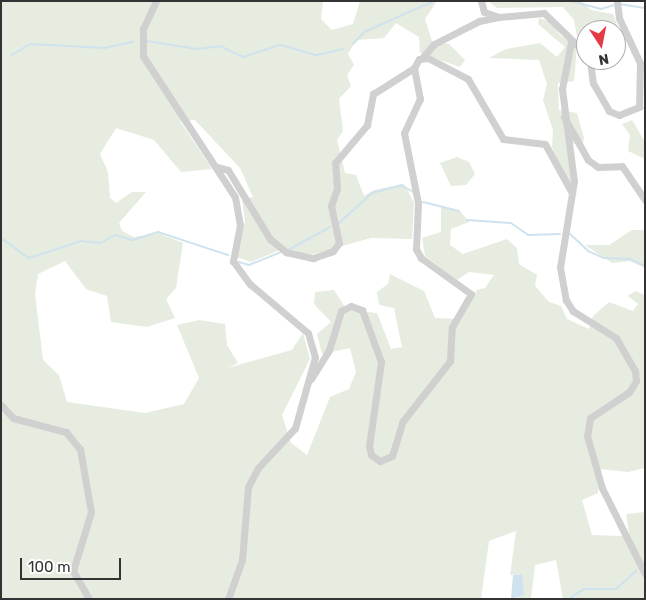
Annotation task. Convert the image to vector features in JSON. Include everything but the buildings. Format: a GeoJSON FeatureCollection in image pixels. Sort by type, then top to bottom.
{"type":"FeatureCollection","features":[{"type":"Feature","properties":{"kind":"street"},"geometry":{"type":"LineString","coordinates":[[156,1],[143,29],[143,56],[217,167],[240,212],[233,262],[250,284],[308,333],[315,358],[311,379],[295,428],[258,468],[248,487],[242,560],[228,599]]}},
{"type":"Feature","properties":{"kind":"street"},"geometry":{"type":"LineString","coordinates":[[481,2],[484,12],[499,17]]}},
{"type":"Feature","properties":{"kind":"street"},"geometry":{"type":"LineString","coordinates":[[617,5],[623,20]]}},
{"type":"Feature","properties":{"kind":"street"},"geometry":{"type":"LineString","coordinates":[[217,167],[228,170],[270,239],[286,252],[313,258],[333,251],[338,243],[331,206],[337,189],[335,163],[366,125],[373,94],[414,68],[434,44],[479,21],[499,17],[544,13],[576,42]]}},
{"type":"Feature","properties":{"kind":"street"},"geometry":{"type":"LineString","coordinates":[[591,70],[593,83],[609,111],[619,115],[639,107],[640,63],[626,28]]}},
{"type":"Feature","properties":{"kind":"street"},"geometry":{"type":"LineString","coordinates":[[573,40],[562,89],[572,192],[560,267],[566,300],[584,320],[616,338],[636,381],[629,392],[590,418],[590,451],[616,521],[645,574]]}},
{"type":"Feature","properties":{"kind":"street"},"geometry":{"type":"LineString","coordinates":[[422,58],[468,79],[503,138],[545,144],[572,192]]}},
{"type":"Feature","properties":{"kind":"street"},"geometry":{"type":"LineString","coordinates":[[311,379],[329,350],[341,311],[351,306],[362,310],[382,362],[369,446],[371,455],[380,462],[392,456],[404,421],[450,361],[452,327],[471,294],[421,258],[416,249],[418,203],[404,133],[420,99],[414,68]]}},
{"type":"Feature","properties":{"kind":"street"},"geometry":{"type":"LineString","coordinates":[[564,118],[588,160],[598,167],[622,166],[645,200]]}},
{"type":"Feature","properties":{"kind":"street"},"geometry":{"type":"LineString","coordinates":[[1,405],[13,418],[66,432],[80,449],[91,512],[73,571],[89,599]]}},
{"type":"Feature","properties":{"kind":"shaded area"},"geometry":{"type":"Polygon","coordinates":[[[1,1],[323,1],[321,19],[332,30],[353,24],[360,1],[437,1],[425,19],[432,41],[449,44],[465,60],[460,67],[420,53],[419,37],[396,23],[384,38],[356,40],[348,54],[354,65],[347,75],[351,86],[339,99],[343,131],[337,140],[345,173],[356,175],[364,196],[374,190],[404,184],[414,203],[412,239],[371,238],[310,255],[285,248],[251,262],[237,257],[245,222],[242,199],[253,197],[240,168],[195,120],[180,121],[212,169],[181,172],[154,140],[116,128],[100,154],[108,172],[110,198],[116,203],[132,192],[146,192],[119,223],[122,231],[134,237],[158,233],[183,243],[176,288],[166,299],[175,318],[147,327],[111,322],[107,296],[86,289],[65,261],[38,274],[35,294],[43,360],[59,375],[67,402],[145,413],[184,404],[199,378],[177,325],[199,320],[225,324],[227,345],[238,363],[227,368],[292,350],[303,333],[310,359],[282,415],[291,443],[307,455],[330,397],[349,389],[356,372],[350,348],[322,354],[317,334],[331,322],[314,304],[315,292],[334,290],[347,310],[377,313],[391,349],[402,347],[394,308],[379,305],[377,292],[388,284],[390,274],[424,291],[435,318],[460,319],[477,290],[485,288],[494,275],[469,272],[457,280],[425,256],[422,238],[441,232],[441,206],[460,211],[469,222],[451,229],[450,245],[463,254],[507,239],[517,248],[519,264],[537,275],[535,286],[549,302],[561,306],[567,319],[589,329],[593,316],[609,302],[633,311],[638,304],[628,296],[635,291],[645,295],[645,468],[628,472],[600,469],[598,493],[582,500],[592,535],[622,536],[629,533],[626,514],[645,512],[645,599],[563,599],[556,560],[535,565],[531,599],[517,599],[522,574],[510,575],[516,531],[489,541],[481,599],[1,599],[1,1]]]}},
{"type":"Feature","properties":{"kind":"shaded area"},"geometry":{"type":"Polygon","coordinates":[[[488,1],[581,1],[591,10],[613,14],[615,20],[576,20],[576,31],[574,20],[563,7],[497,8],[488,1]]]}},
{"type":"Feature","properties":{"kind":"shaded area"},"geometry":{"type":"Polygon","coordinates":[[[539,18],[551,22],[560,35],[576,45],[574,81],[558,83],[559,110],[577,113],[584,138],[582,147],[566,140],[571,182],[566,182],[552,147],[553,130],[543,100],[547,84],[539,60],[489,58],[506,49],[540,43],[557,57],[565,47],[538,24],[539,18]]]}},
{"type":"Feature","properties":{"kind":"shaded area"},"geometry":{"type":"Polygon","coordinates":[[[632,120],[645,142],[645,159],[628,151],[630,135],[622,124],[632,120]]]}},
{"type":"Feature","properties":{"kind":"shaded area"},"geometry":{"type":"Polygon","coordinates":[[[457,157],[469,162],[475,174],[466,185],[451,186],[440,163],[457,157]]]}},
{"type":"Feature","properties":{"kind":"shaded area"},"geometry":{"type":"Polygon","coordinates":[[[632,230],[645,230],[645,268],[630,261],[612,263],[585,245],[609,245],[632,230]]]}},
{"type":"Feature","properties":{"kind":"water"},"geometry":{"type":"Polygon","coordinates":[[[522,574],[524,595],[511,599],[513,575],[522,574]]]}},
{"type":"Feature","properties":{"kind":"waterway"},"geometry":{"type":"LineString","coordinates":[[353,44],[364,32],[434,1]]}},
{"type":"Feature","properties":{"kind":"waterway"},"geometry":{"type":"LineString","coordinates":[[571,1],[601,9],[614,5]]}},
{"type":"Feature","properties":{"kind":"waterway"},"geometry":{"type":"LineString","coordinates":[[619,4],[645,8]]}},
{"type":"Feature","properties":{"kind":"waterway"},"geometry":{"type":"LineString","coordinates":[[146,41],[197,49],[220,46],[243,57],[281,45],[317,55],[343,49]]}},
{"type":"Feature","properties":{"kind":"waterway"},"geometry":{"type":"LineString","coordinates":[[12,55],[30,44],[104,48],[133,42]]}},
{"type":"Feature","properties":{"kind":"waterway"},"geometry":{"type":"LineString","coordinates":[[338,224],[372,193],[401,185],[413,192]]}},
{"type":"Feature","properties":{"kind":"waterway"},"geometry":{"type":"LineString","coordinates":[[423,202],[459,211]]}},
{"type":"Feature","properties":{"kind":"waterway"},"geometry":{"type":"LineString","coordinates":[[467,220],[511,223],[528,235],[560,234]]}},
{"type":"Feature","properties":{"kind":"waterway"},"geometry":{"type":"LineString","coordinates":[[290,249],[330,227]]}},
{"type":"Feature","properties":{"kind":"waterway"},"geometry":{"type":"LineString","coordinates":[[1,238],[29,258],[81,241],[101,243],[115,235],[133,240],[158,232],[228,255]]}},
{"type":"Feature","properties":{"kind":"waterway"},"geometry":{"type":"LineString","coordinates":[[569,233],[588,251],[604,258],[630,259],[645,266]]}},
{"type":"Feature","properties":{"kind":"waterway"},"geometry":{"type":"LineString","coordinates":[[239,262],[249,265],[281,252]]}},
{"type":"Feature","properties":{"kind":"waterway"},"geometry":{"type":"LineString","coordinates":[[569,599],[584,589],[616,589],[636,571]]}}]}
